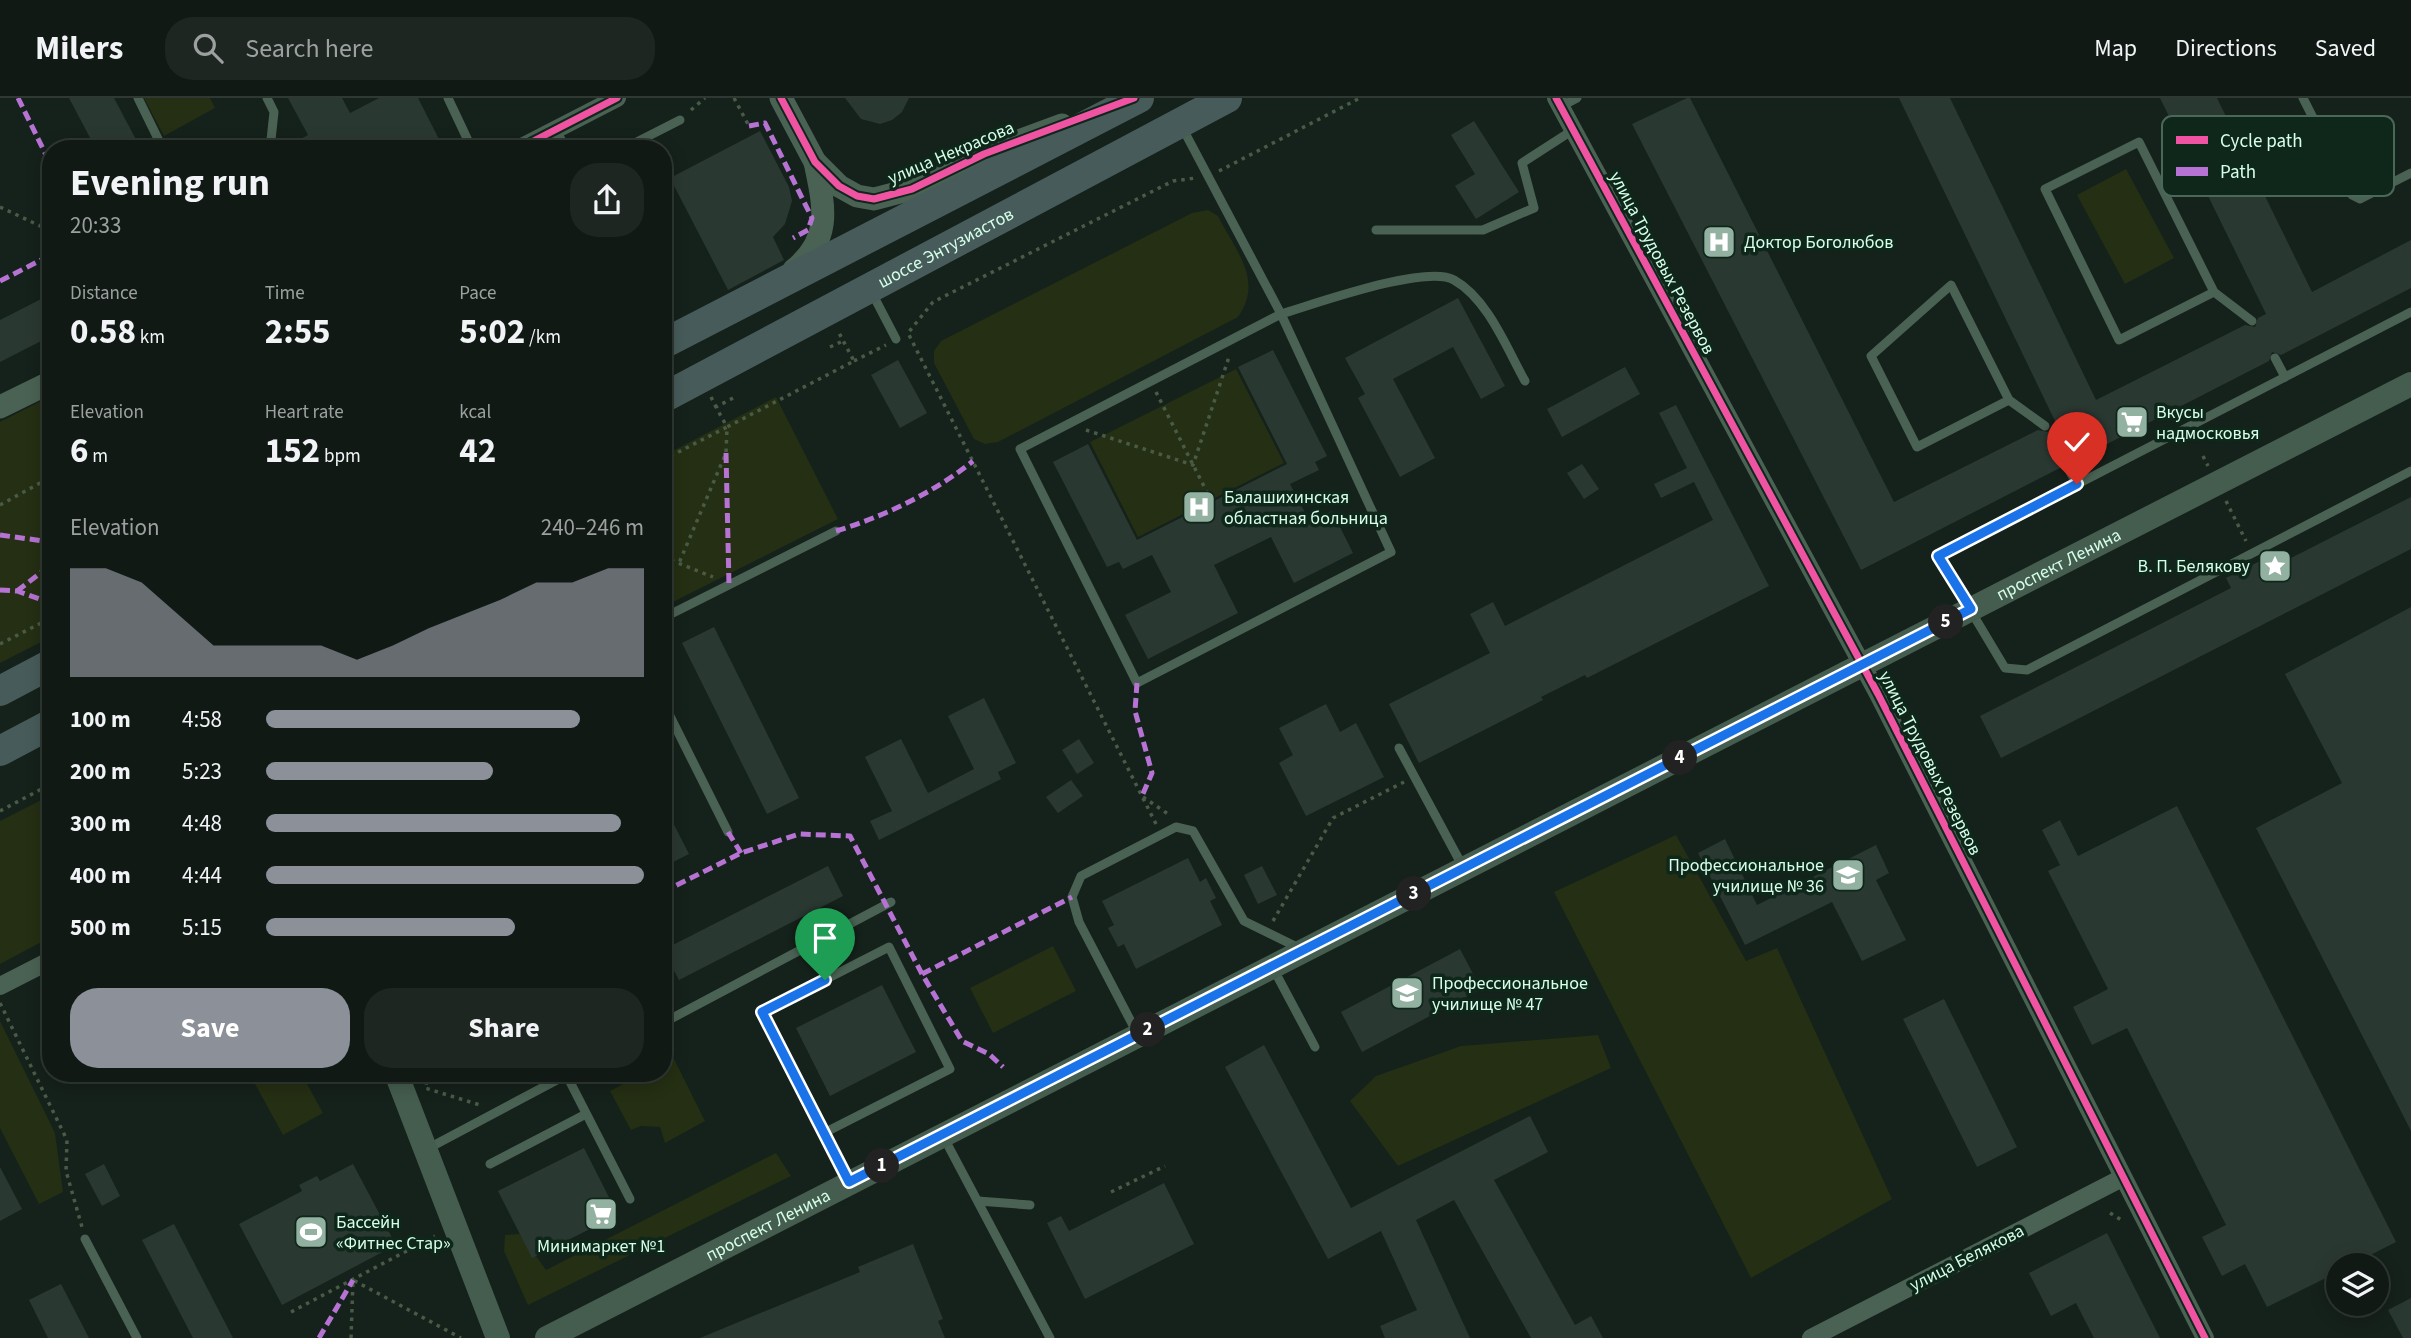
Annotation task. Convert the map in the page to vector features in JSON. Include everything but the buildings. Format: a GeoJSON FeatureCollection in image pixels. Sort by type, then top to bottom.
{"type":"FeatureCollection","features":[{"type":"Feature","properties":{"kind":"highway"},"geometry":{"type":"LineString","coordinates":[[672,339],[1137,98]]}},
{"type":"Feature","properties":{"kind":"highway","name":"шоссе Энтузиастов"},"geometry":{"type":"LineString","coordinates":[[672,393],[1227,98]]}},
{"type":"Feature","properties":{"kind":"highway"},"geometry":{"type":"LineString","coordinates":[[0,691],[42,669]]}},
{"type":"Feature","properties":{"kind":"highway"},"geometry":{"type":"LineString","coordinates":[[0,751],[42,729]]}},
{"type":"Feature","properties":{"kind":"main road","name":"проспект Ленина"},"geometry":{"type":"LineString","coordinates":[[547,1338],[2411,384]]}},
{"type":"Feature","properties":{"kind":"main road"},"geometry":{"type":"LineString","coordinates":[[399,1082],[498,1338]]}},
{"type":"Feature","properties":{"kind":"street"},"geometry":{"type":"LineString","coordinates":[[550,138],[617,98]]}},
{"type":"Feature","properties":{"kind":"street","name":"улица Некрасова"},"geometry":{"type":"LineString","coordinates":[[781,98],[815,162],[839,186],[857,196],[890,197],[984,154],[1137,98]]}},
{"type":"Feature","properties":{"kind":"street","name":"улица Трудовых Резервов"},"geometry":{"type":"LineString","coordinates":[[1558,102],[1862,665],[2205,1338]]}},
{"type":"Feature","properties":{"kind":"street","name":"улица Некрасова"},"geometry":{"type":"LineString","coordinates":[[772,289],[802,264],[821,238],[822,199],[815,162]]}},
{"type":"Feature","properties":{"kind":"street"},"geometry":{"type":"LineString","coordinates":[[0,407],[42,386]]}},
{"type":"Feature","properties":{"kind":"street"},"geometry":{"type":"LineString","coordinates":[[0,986],[42,965]]}},
{"type":"Feature","properties":{"kind":"street","name":"улица Белякова"},"geometry":{"type":"LineString","coordinates":[[1811,1338],[2122,1178]]}},
{"type":"Feature","properties":{"kind":"lane"},"geometry":{"type":"LineString","coordinates":[[138,98],[159,140]]}},
{"type":"Feature","properties":{"kind":"lane"},"geometry":{"type":"LineString","coordinates":[[267,98],[274,112],[271,140]]}},
{"type":"Feature","properties":{"kind":"lane"},"geometry":{"type":"LineString","coordinates":[[448,98],[468,140]]}},
{"type":"Feature","properties":{"kind":"lane"},"geometry":{"type":"LineString","coordinates":[[1558,102],[1577,98]]}},
{"type":"Feature","properties":{"kind":"lane"},"geometry":{"type":"LineString","coordinates":[[2304,98],[2313,116]]}},
{"type":"Feature","properties":{"kind":"lane"},"geometry":{"type":"LineString","coordinates":[[641,140],[680,120]]}},
{"type":"Feature","properties":{"kind":"lane"},"geometry":{"type":"LineString","coordinates":[[1180,123],[1282,314],[1391,552],[1137,683],[1020,449],[1282,314],[1397,282],[1437,275],[1454,279],[1472,295],[1525,381]]}},
{"type":"Feature","properties":{"kind":"lane"},"geometry":{"type":"LineString","coordinates":[[1376,229],[1483,230],[1534,208],[1522,163],[1573,130]]}},
{"type":"Feature","properties":{"kind":"lane"},"geometry":{"type":"LineString","coordinates":[[2162,188],[2139,142],[2045,189],[2119,340],[2214,292]]}},
{"type":"Feature","properties":{"kind":"lane"},"geometry":{"type":"LineString","coordinates":[[2394,182],[2411,173]]}},
{"type":"Feature","properties":{"kind":"lane"},"geometry":{"type":"LineString","coordinates":[[2166,196],[2214,292],[2252,321]]}},
{"type":"Feature","properties":{"kind":"lane"},"geometry":{"type":"LineString","coordinates":[[2009,400],[1917,447],[1871,356],[1951,285],[2009,400],[2045,426]]}},
{"type":"Feature","properties":{"kind":"lane"},"geometry":{"type":"LineString","coordinates":[[870,289],[896,340]]}},
{"type":"Feature","properties":{"kind":"lane"},"geometry":{"type":"LineString","coordinates":[[2411,312],[1938,556],[2005,668],[2027,670],[2411,471]]}},
{"type":"Feature","properties":{"kind":"lane"},"geometry":{"type":"LineString","coordinates":[[2274,358],[2285,377]]}},
{"type":"Feature","properties":{"kind":"lane"},"geometry":{"type":"LineString","coordinates":[[2066,465],[2077,484]]}},
{"type":"Feature","properties":{"kind":"lane"},"geometry":{"type":"LineString","coordinates":[[672,614],[836,531]]}},
{"type":"Feature","properties":{"kind":"lane"},"geometry":{"type":"LineString","coordinates":[[672,720],[728,832]]}},
{"type":"Feature","properties":{"kind":"lane"},"geometry":{"type":"LineString","coordinates":[[1399,748],[1464,868]]}},
{"type":"Feature","properties":{"kind":"lane"},"geometry":{"type":"LineString","coordinates":[[1138,1035],[1079,922],[1072,897],[1081,876],[1161,835],[1177,827],[1193,831],[1244,921],[1304,950]]}},
{"type":"Feature","properties":{"kind":"lane"},"geometry":{"type":"LineString","coordinates":[[672,1018],[891,902]]}},
{"type":"Feature","properties":{"kind":"lane"},"geometry":{"type":"LineString","coordinates":[[824,1133],[950,1069],[888,947],[762,1012],[849,1182]]}},
{"type":"Feature","properties":{"kind":"lane"},"geometry":{"type":"LineString","coordinates":[[1272,966],[1315,1047]]}},
{"type":"Feature","properties":{"kind":"lane"},"geometry":{"type":"LineString","coordinates":[[425,1150],[553,1082]]}},
{"type":"Feature","properties":{"kind":"lane"},"geometry":{"type":"LineString","coordinates":[[572,1082],[630,1199]]}},
{"type":"Feature","properties":{"kind":"lane"},"geometry":{"type":"LineString","coordinates":[[490,1164],[586,1114]]}},
{"type":"Feature","properties":{"kind":"lane"},"geometry":{"type":"LineString","coordinates":[[943,1135],[1050,1338]]}},
{"type":"Feature","properties":{"kind":"lane"},"geometry":{"type":"LineString","coordinates":[[978,1201],[1030,1205]]}},
{"type":"Feature","properties":{"kind":"lane"},"geometry":{"type":"LineString","coordinates":[[85,1239],[137,1338]]}},
{"type":"Feature","properties":{"kind":"path"},"geometry":{"type":"LineString","coordinates":[[680,120],[705,98]]}},
{"type":"Feature","properties":{"kind":"path"},"geometry":{"type":"LineString","coordinates":[[734,98],[749,126]]}},
{"type":"Feature","properties":{"kind":"path"},"geometry":{"type":"LineString","coordinates":[[1161,835],[908,333],[933,302],[1173,181],[1210,176],[1360,98]]}},
{"type":"Feature","properties":{"kind":"path"},"geometry":{"type":"LineString","coordinates":[[0,207],[42,227]]}},
{"type":"Feature","properties":{"kind":"path"},"geometry":{"type":"LineString","coordinates":[[1193,465],[1236,338]]}},
{"type":"Feature","properties":{"kind":"path"},"geometry":{"type":"LineString","coordinates":[[672,455],[896,340]]}},
{"type":"Feature","properties":{"kind":"path"},"geometry":{"type":"LineString","coordinates":[[830,347],[842,341],[853,361]]}},
{"type":"Feature","properties":{"kind":"path"},"geometry":{"type":"LineString","coordinates":[[1151,382],[1212,502]]}},
{"type":"Feature","properties":{"kind":"path"},"geometry":{"type":"LineString","coordinates":[[679,563],[726,453],[727,427],[716,407],[733,398]]}},
{"type":"Feature","properties":{"kind":"path"},"geometry":{"type":"LineString","coordinates":[[1068,425],[1193,465]]}},
{"type":"Feature","properties":{"kind":"path"},"geometry":{"type":"LineString","coordinates":[[0,505],[42,482]]}},
{"type":"Feature","properties":{"kind":"path"},"geometry":{"type":"LineString","coordinates":[[672,560],[729,585]]}},
{"type":"Feature","properties":{"kind":"path"},"geometry":{"type":"LineString","coordinates":[[0,643],[42,622]]}},
{"type":"Feature","properties":{"kind":"path"},"geometry":{"type":"LineString","coordinates":[[1266,932],[1333,818],[1414,777]]}},
{"type":"Feature","properties":{"kind":"path"},"geometry":{"type":"LineString","coordinates":[[0,811],[42,789]]}},
{"type":"Feature","properties":{"kind":"path"},"geometry":{"type":"LineString","coordinates":[[0,1003],[66,1140],[66,1171],[85,1239]]}},
{"type":"Feature","properties":{"kind":"path"},"geometry":{"type":"LineString","coordinates":[[427,1082],[425,1088],[499,1110]]}},
{"type":"Feature","properties":{"kind":"path"},"geometry":{"type":"LineString","coordinates":[[1111,1192],[1165,1166]]}},
{"type":"Feature","properties":{"kind":"path"},"geometry":{"type":"LineString","coordinates":[[291,1312],[437,1235]]}},
{"type":"Feature","properties":{"kind":"path"},"geometry":{"type":"LineString","coordinates":[[351,1338],[353,1280]]}},
{"type":"Feature","properties":{"kind":"path"},"geometry":{"type":"LineString","coordinates":[[353,1280],[461,1338]]}},
{"type":"Feature","properties":{"kind":"green space"},"geometry":{"type":"Polygon","coordinates":[[[144,98],[210,98],[215,108],[164,136],[144,98]]]}},
{"type":"Feature","properties":{"kind":"green space"},"geometry":{"type":"Polygon","coordinates":[[[2126,169],[2174,258],[2125,284],[2077,195],[2126,169]]]}},
{"type":"Feature","properties":{"kind":"green space"},"geometry":{"type":"Polygon","coordinates":[[[1208,210],[1218,216],[1245,266],[1248,291],[1238,317],[998,442],[985,444],[974,439],[934,363],[934,351],[941,341],[1192,213],[1208,210]]]}},
{"type":"Feature","properties":{"kind":"green space"},"geometry":{"type":"Polygon","coordinates":[[[1236,369],[1284,463],[1138,537],[1090,442],[1236,369]]]}},
{"type":"Feature","properties":{"kind":"green space"},"geometry":{"type":"Polygon","coordinates":[[[776,397],[838,519],[672,602],[672,451],[776,397]]]}},
{"type":"Feature","properties":{"kind":"green space"},"geometry":{"type":"Polygon","coordinates":[[[42,401],[42,642],[0,663],[0,422],[42,401]]]}},
{"type":"Feature","properties":{"kind":"green space"},"geometry":{"type":"Polygon","coordinates":[[[42,800],[42,942],[0,964],[0,821],[42,800]]]}},
{"type":"Feature","properties":{"kind":"green space"},"geometry":{"type":"Polygon","coordinates":[[[1676,835],[1746,961],[1777,948],[1892,1199],[1751,1278],[1554,892],[1676,835]]]}},
{"type":"Feature","properties":{"kind":"green space"},"geometry":{"type":"Polygon","coordinates":[[[1053,946],[1076,991],[993,1033],[970,988],[1053,946]]]}},
{"type":"Feature","properties":{"kind":"green space"},"geometry":{"type":"Polygon","coordinates":[[[0,1021],[55,1133],[63,1192],[39,1204],[0,1128],[0,1021]]]}},
{"type":"Feature","properties":{"kind":"green space"},"geometry":{"type":"Polygon","coordinates":[[[1598,1035],[1611,1068],[1398,1166],[1350,1101],[1376,1076],[1461,1046],[1598,1035]]]}},
{"type":"Feature","properties":{"kind":"green space"},"geometry":{"type":"Polygon","coordinates":[[[672,1058],[705,1121],[665,1143],[660,1127],[641,1126],[631,1130],[610,1091],[627,1082],[672,1082],[672,1058]]]}},
{"type":"Feature","properties":{"kind":"green space"},"geometry":{"type":"Polygon","coordinates":[[[254,1082],[306,1082],[323,1113],[283,1135],[254,1082]]]}},
{"type":"Feature","properties":{"kind":"green space"},"geometry":{"type":"Polygon","coordinates":[[[776,1153],[791,1176],[528,1305],[504,1251],[505,1235],[520,1234],[546,1270],[776,1153]]]}},
{"type":"Feature","properties":{"kind":"marked path"},"geometry":{"type":"LineString","coordinates":[[18,98],[42,147]]}},
{"type":"Feature","properties":{"kind":"marked path"},"geometry":{"type":"LineString","coordinates":[[749,126],[765,123],[812,218],[808,230],[793,238]]}},
{"type":"Feature","properties":{"kind":"marked path"},"geometry":{"type":"LineString","coordinates":[[0,281],[42,260]]}},
{"type":"Feature","properties":{"kind":"marked path"},"geometry":{"type":"LineString","coordinates":[[726,453],[729,585]]}},
{"type":"Feature","properties":{"kind":"marked path"},"geometry":{"type":"LineString","coordinates":[[836,531],[872,519],[908,502],[973,461]]}},
{"type":"Feature","properties":{"kind":"marked path"},"geometry":{"type":"LineString","coordinates":[[0,535],[42,541]]}},
{"type":"Feature","properties":{"kind":"marked path"},"geometry":{"type":"LineString","coordinates":[[17,591],[42,572]]}},
{"type":"Feature","properties":{"kind":"marked path"},"geometry":{"type":"LineString","coordinates":[[0,590],[17,591],[42,600]]}},
{"type":"Feature","properties":{"kind":"marked path"},"geometry":{"type":"LineString","coordinates":[[1137,683],[1135,711],[1152,773],[1142,796]]}},
{"type":"Feature","properties":{"kind":"marked path"},"geometry":{"type":"LineString","coordinates":[[728,832],[741,853]]}},
{"type":"Feature","properties":{"kind":"marked path"},"geometry":{"type":"LineString","coordinates":[[672,888],[741,853],[799,834],[850,836],[922,974],[962,1041],[989,1054],[1003,1067]]}},
{"type":"Feature","properties":{"kind":"marked path"},"geometry":{"type":"LineString","coordinates":[[922,974],[1072,897]]}},
{"type":"Feature","properties":{"kind":"marked path"},"geometry":{"type":"LineString","coordinates":[[319,1338],[353,1280]]}},
{"type":"Feature","properties":{"kind":"cycle path"},"geometry":{"type":"LineString","coordinates":[[535,140],[617,98]]}},
{"type":"Feature","properties":{"kind":"cycle path"},"geometry":{"type":"LineString","coordinates":[[781,98],[815,162],[839,186],[857,196],[874,199],[912,189],[984,154],[1134,98]]}},
{"type":"Feature","properties":{"kind":"cycle path"},"geometry":{"type":"LineString","coordinates":[[1556,98],[1878,694],[2205,1338]]}},
{"type":"Feature","properties":{"kind":"place","name":"Доктор Боголюбов"},"geometry":{"type":"Point","coordinates":[1719,242]}},
{"type":"Feature","properties":{"kind":"place","name":"Вкусы надмосковья"},"geometry":{"type":"Point","coordinates":[2132,422]}},
{"type":"Feature","properties":{"kind":"place","name":"Балашихинская областная больница"},"geometry":{"type":"Point","coordinates":[1199,507]}},
{"type":"Feature","properties":{"kind":"place","name":"В. П. Белякову"},"geometry":{"type":"Point","coordinates":[2275,566]}},
{"type":"Feature","properties":{"kind":"place","name":"Профессиональное училище № 36"},"geometry":{"type":"Point","coordinates":[1848,875]}},
{"type":"Feature","properties":{"kind":"place","name":"Профессиональное училище № 47"},"geometry":{"type":"Point","coordinates":[1407,993]}},
{"type":"Feature","properties":{"kind":"place","name":"Минимаркет №1"},"geometry":{"type":"Point","coordinates":[601,1214]}},
{"type":"Feature","properties":{"kind":"place","name":"Бассейн «Фитнес Стар»"},"geometry":{"type":"Point","coordinates":[311,1232]}},
{"type":"Feature","properties":{"kind":"route"},"geometry":{"type":"LineString","coordinates":[[825,980],[762,1012],[849,1182],[1971,609],[1938,556],[2077,484]]}}]}
